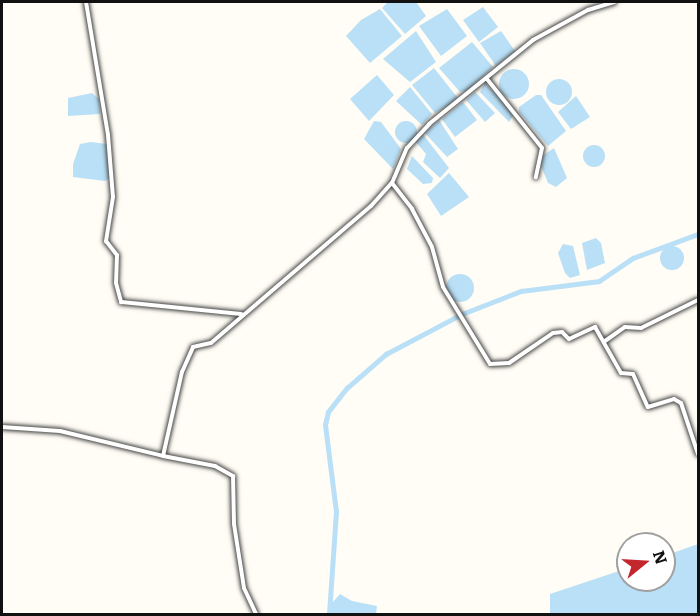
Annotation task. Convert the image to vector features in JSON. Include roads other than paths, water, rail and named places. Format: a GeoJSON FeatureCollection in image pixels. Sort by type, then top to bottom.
{"type":"FeatureCollection","features":[{"type":"Feature","properties":{"kind":"street"},"geometry":{"type":"LineString","coordinates":[[86,2],[108,135],[113,197],[106,241],[117,255],[116,283],[121,302],[241,314]]}},
{"type":"Feature","properties":{"kind":"street"},"geometry":{"type":"LineString","coordinates":[[164,456],[189,352],[193,346],[211,343],[241,314],[371,206],[392,183],[417,135],[533,40],[588,10],[615,2]]}},
{"type":"Feature","properties":{"kind":"street"},"geometry":{"type":"LineString","coordinates":[[487,79],[542,148],[536,177]]}},
{"type":"Feature","properties":{"kind":"street"},"geometry":{"type":"LineString","coordinates":[[392,183],[412,209],[432,247],[443,288],[490,364],[509,363],[536,342],[558,332],[568,339],[596,327],[621,373],[633,374],[648,407],[674,399],[681,403],[699,454]]}},
{"type":"Feature","properties":{"kind":"street"},"geometry":{"type":"LineString","coordinates":[[605,341],[625,327],[641,328],[699,300]]}},
{"type":"Feature","properties":{"kind":"street"},"geometry":{"type":"LineString","coordinates":[[2,427],[60,431],[215,466],[233,476],[234,524],[244,588],[256,615]]}},
{"type":"Feature","properties":{"kind":"water"},"geometry":{"type":"Polygon","coordinates":[[[388,2],[416,2],[426,16],[405,34],[382,8],[388,2]]]}},
{"type":"Feature","properties":{"kind":"water"},"geometry":{"type":"Polygon","coordinates":[[[483,7],[498,27],[479,42],[463,20],[483,7]]]}},
{"type":"Feature","properties":{"kind":"water"},"geometry":{"type":"Polygon","coordinates":[[[380,9],[402,36],[370,63],[346,36],[361,20],[380,9]]]}},
{"type":"Feature","properties":{"kind":"water"},"geometry":{"type":"Polygon","coordinates":[[[447,9],[467,36],[441,56],[419,26],[447,9]]]}},
{"type":"Feature","properties":{"kind":"water"},"geometry":{"type":"Polygon","coordinates":[[[416,31],[436,62],[410,82],[383,59],[416,31]]]}},
{"type":"Feature","properties":{"kind":"water"},"geometry":{"type":"Polygon","coordinates":[[[501,31],[515,51],[496,66],[480,43],[501,31]]]}},
{"type":"Feature","properties":{"kind":"water"},"geometry":{"type":"Polygon","coordinates":[[[472,42],[493,67],[467,91],[460,92],[439,68],[472,42]]]}},
{"type":"Feature","properties":{"kind":"water"},"geometry":{"type":"Polygon","coordinates":[[[434,68],[457,97],[456,101],[435,113],[412,85],[434,68]]]}},
{"type":"Feature","properties":{"kind":"water"},"geometry":{"type":"Polygon","coordinates":[[[514,69],[520,70],[528,78],[528,90],[520,98],[514,99],[508,98],[500,90],[499,84],[500,78],[508,70],[514,69]]]}},
{"type":"Feature","properties":{"kind":"water"},"geometry":{"type":"Polygon","coordinates":[[[377,75],[394,95],[369,121],[350,99],[377,75]]]}},
{"type":"Feature","properties":{"kind":"water"},"geometry":{"type":"Polygon","coordinates":[[[559,79],[568,83],[572,92],[568,101],[559,105],[550,101],[546,92],[550,83],[559,79]]]}},
{"type":"Feature","properties":{"kind":"water"},"geometry":{"type":"Polygon","coordinates":[[[485,83],[514,114],[509,122],[480,92],[485,83]]]}},
{"type":"Feature","properties":{"kind":"water"},"geometry":{"type":"Polygon","coordinates":[[[410,87],[432,114],[422,125],[396,101],[410,87]]]}},
{"type":"Feature","properties":{"kind":"water"},"geometry":{"type":"Polygon","coordinates":[[[475,92],[495,113],[485,122],[466,100],[475,92]]]}},
{"type":"Feature","properties":{"kind":"water"},"geometry":{"type":"Polygon","coordinates":[[[92,93],[99,99],[100,114],[68,116],[68,98],[92,93]]]}},
{"type":"Feature","properties":{"kind":"water"},"geometry":{"type":"Polygon","coordinates":[[[536,95],[541,95],[566,131],[548,146],[519,112],[519,107],[536,95]]]}},
{"type":"Feature","properties":{"kind":"water"},"geometry":{"type":"Polygon","coordinates":[[[576,96],[590,117],[571,129],[558,112],[576,96]]]}},
{"type":"Feature","properties":{"kind":"water"},"geometry":{"type":"Polygon","coordinates":[[[463,102],[477,120],[455,137],[442,119],[463,102]]]}},
{"type":"Feature","properties":{"kind":"water"},"geometry":{"type":"Polygon","coordinates":[[[439,120],[458,149],[447,157],[425,133],[439,120]]]}},
{"type":"Feature","properties":{"kind":"water"},"geometry":{"type":"Polygon","coordinates":[[[374,121],[381,122],[401,149],[393,169],[364,139],[374,121]]]}},
{"type":"Feature","properties":{"kind":"water"},"geometry":{"type":"Polygon","coordinates":[[[406,121],[414,124],[417,132],[414,140],[406,143],[398,140],[395,132],[398,124],[406,121]]]}},
{"type":"Feature","properties":{"kind":"water"},"geometry":{"type":"Polygon","coordinates":[[[422,133],[449,168],[440,178],[423,162],[426,154],[415,141],[422,133]]]}},
{"type":"Feature","properties":{"kind":"water"},"geometry":{"type":"Polygon","coordinates":[[[91,142],[107,144],[110,178],[105,181],[73,177],[73,164],[80,144],[91,142]]]}},
{"type":"Feature","properties":{"kind":"water"},"geometry":{"type":"Polygon","coordinates":[[[594,145],[602,148],[605,156],[602,164],[594,167],[586,164],[583,156],[586,148],[594,145]]]}},
{"type":"Feature","properties":{"kind":"water"},"geometry":{"type":"Polygon","coordinates":[[[554,148],[567,178],[556,187],[548,183],[541,166],[542,156],[554,148]]]}},
{"type":"Feature","properties":{"kind":"water"},"geometry":{"type":"Polygon","coordinates":[[[412,156],[433,178],[432,183],[423,184],[407,169],[412,156]]]}},
{"type":"Feature","properties":{"kind":"water"},"geometry":{"type":"Polygon","coordinates":[[[449,173],[469,197],[441,216],[427,194],[449,173]]]}},
{"type":"Feature","properties":{"kind":"water"},"geometry":{"type":"Polygon","coordinates":[[[596,238],[601,243],[605,263],[587,270],[582,243],[596,238]]]}},
{"type":"Feature","properties":{"kind":"water"},"geometry":{"type":"Polygon","coordinates":[[[563,244],[573,246],[580,275],[570,278],[565,273],[558,253],[563,244]]]}},
{"type":"Feature","properties":{"kind":"water"},"geometry":{"type":"Polygon","coordinates":[[[672,246],[680,250],[684,258],[680,266],[672,270],[664,266],[660,258],[664,250],[672,246]]]}},
{"type":"Feature","properties":{"kind":"water"},"geometry":{"type":"Polygon","coordinates":[[[460,274],[470,278],[474,288],[470,298],[460,302],[450,298],[446,288],[450,278],[460,274]]]}},
{"type":"Feature","properties":{"kind":"water"},"geometry":{"type":"Polygon","coordinates":[[[698,544],[698,614],[550,614],[550,594],[616,572],[616,592],[676,592],[676,552],[698,544]]]}},
{"type":"Feature","properties":{"kind":"water"},"geometry":{"type":"Polygon","coordinates":[[[340,594],[352,601],[377,606],[376,614],[332,614],[332,603],[340,594]]]}},
{"type":"Feature","properties":{"kind":"waterway"},"geometry":{"type":"LineString","coordinates":[[329,614],[336,512],[325,425],[328,412],[347,388],[386,354],[462,314],[521,291],[599,281],[633,258],[698,234]]}}]}
